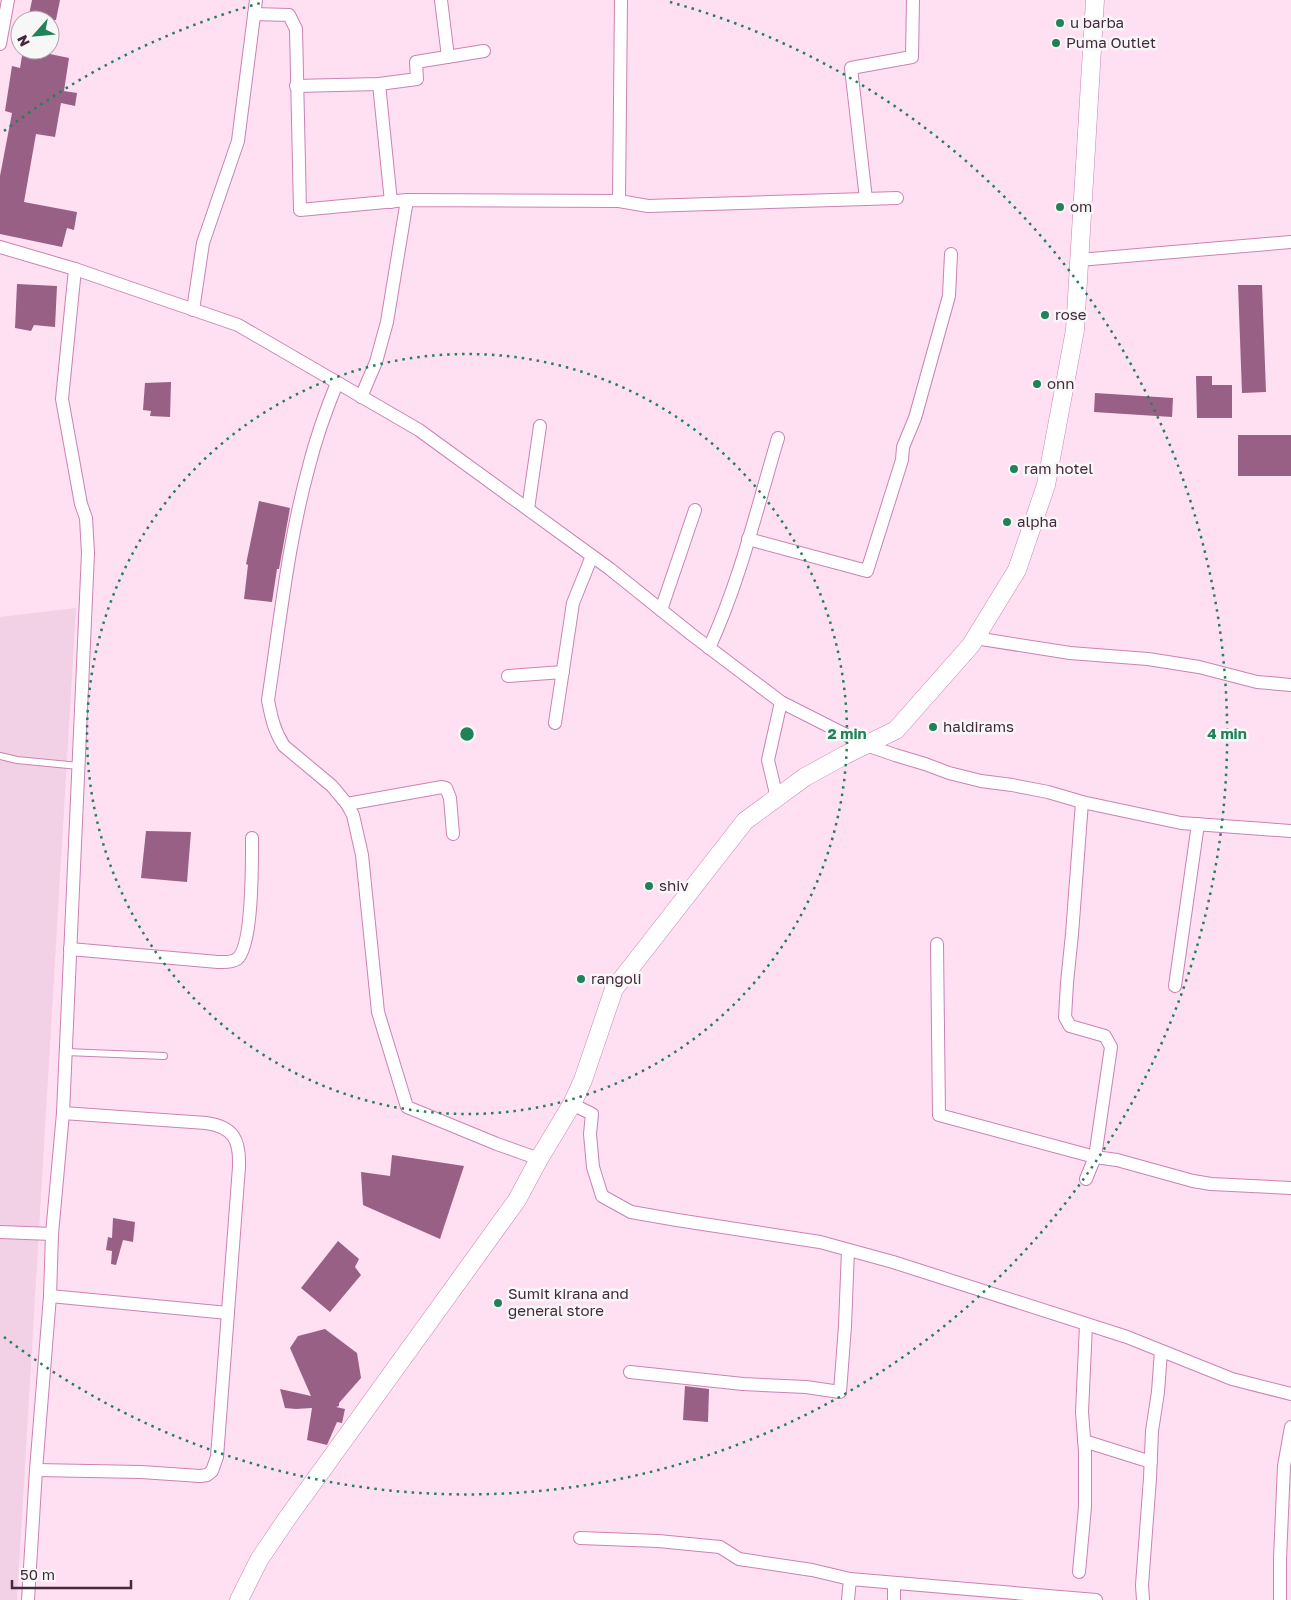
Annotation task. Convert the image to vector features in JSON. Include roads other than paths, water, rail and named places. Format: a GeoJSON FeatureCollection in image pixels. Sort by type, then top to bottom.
{"type":"FeatureCollection","features":[{"type":"Feature","properties":{"kind":"main road"},"geometry":{"type":"LineString","coordinates":[[239,1600],[259,1560],[272,1541],[517,1200],[572,1104],[583,1080],[614,989],[746,821],[806,777],[896,730],[965,652],[1017,570],[1046,485],[1075,330],[1095,0]]}},
{"type":"Feature","properties":{"kind":"street"},"geometry":{"type":"LineString","coordinates":[[0,44],[8,0]]}},
{"type":"Feature","properties":{"kind":"street"},"geometry":{"type":"LineString","coordinates":[[193,310],[203,243],[238,141],[256,0]]}},
{"type":"Feature","properties":{"kind":"street"},"geometry":{"type":"LineString","coordinates":[[441,0],[448,57]]}},
{"type":"Feature","properties":{"kind":"street"},"geometry":{"type":"LineString","coordinates":[[619,201],[621,0]]}},
{"type":"Feature","properties":{"kind":"street"},"geometry":{"type":"LineString","coordinates":[[866,199],[851,68],[912,57],[913,0]]}},
{"type":"Feature","properties":{"kind":"street"},"geometry":{"type":"LineString","coordinates":[[254,14],[289,15],[296,29],[300,210],[408,200],[619,201],[648,206],[897,198]]}},
{"type":"Feature","properties":{"kind":"street"},"geometry":{"type":"LineString","coordinates":[[296,86],[380,84],[417,79],[416,62],[484,50]]}},
{"type":"Feature","properties":{"kind":"street"},"geometry":{"type":"LineString","coordinates":[[380,84],[391,202]]}},
{"type":"Feature","properties":{"kind":"street"},"geometry":{"type":"LineString","coordinates":[[361,396],[376,362],[387,322],[408,200]]}},
{"type":"Feature","properties":{"kind":"street"},"geometry":{"type":"LineString","coordinates":[[1079,260],[1291,242]]}},
{"type":"Feature","properties":{"kind":"street"},"geometry":{"type":"LineString","coordinates":[[0,247],[76,269],[238,325],[419,430],[592,556],[781,702],[866,745],[949,773],[981,781],[1048,792],[1082,802],[1181,823],[1291,831]]}},
{"type":"Feature","properties":{"kind":"street"},"geometry":{"type":"LineString","coordinates":[[748,538],[867,571],[902,460],[903,447],[915,418],[948,296],[951,254]]}},
{"type":"Feature","properties":{"kind":"street"},"geometry":{"type":"LineString","coordinates":[[28,1600],[50,1296],[52,1234],[63,1114],[88,553],[86,518],[81,504],[62,399],[76,269]]}},
{"type":"Feature","properties":{"kind":"street"},"geometry":{"type":"LineString","coordinates":[[336,383],[309,465],[296,522],[268,700],[271,719],[278,738],[284,746],[332,786],[347,804],[353,815],[362,855],[378,1012],[407,1107],[539,1159]]}},
{"type":"Feature","properties":{"kind":"street"},"geometry":{"type":"LineString","coordinates":[[528,509],[540,426]]}},
{"type":"Feature","properties":{"kind":"street"},"geometry":{"type":"LineString","coordinates":[[709,648],[724,617],[778,438]]}},
{"type":"Feature","properties":{"kind":"street"},"geometry":{"type":"LineString","coordinates":[[661,610],[695,510]]}},
{"type":"Feature","properties":{"kind":"street"},"geometry":{"type":"LineString","coordinates":[[555,723],[573,603],[592,556]]}},
{"type":"Feature","properties":{"kind":"street"},"geometry":{"type":"LineString","coordinates":[[975,638],[1070,653],[1199,667],[1257,682],[1291,685]]}},
{"type":"Feature","properties":{"kind":"street"},"geometry":{"type":"LineString","coordinates":[[508,676],[563,672]]}},
{"type":"Feature","properties":{"kind":"street"},"geometry":{"type":"LineString","coordinates":[[777,798],[768,760],[781,702]]}},
{"type":"Feature","properties":{"kind":"street"},"geometry":{"type":"LineString","coordinates":[[347,804],[442,787],[446,788],[450,798],[453,834]]}},
{"type":"Feature","properties":{"kind":"street"},"geometry":{"type":"LineString","coordinates":[[1082,802],[1065,1017],[1070,1026],[1105,1036],[1111,1047],[1096,1157],[1086,1179]]}},
{"type":"Feature","properties":{"kind":"street"},"geometry":{"type":"LineString","coordinates":[[1175,986],[1198,824]]}},
{"type":"Feature","properties":{"kind":"street"},"geometry":{"type":"LineString","coordinates":[[70,950],[218,962],[229,962],[237,959],[243,951],[246,941],[251,888],[252,838]]}},
{"type":"Feature","properties":{"kind":"street"},"geometry":{"type":"LineString","coordinates":[[937,944],[939,1115],[1096,1157],[1117,1160],[1202,1182],[1291,1188]]}},
{"type":"Feature","properties":{"kind":"street"},"geometry":{"type":"LineString","coordinates":[[572,1104],[592,1114],[590,1134],[593,1167],[602,1196],[631,1212],[820,1242],[893,1262],[1128,1337],[1232,1379],[1291,1394]]}},
{"type":"Feature","properties":{"kind":"street"},"geometry":{"type":"LineString","coordinates":[[36,1470],[141,1472],[200,1476],[207,1475],[212,1471],[217,1457],[240,1155],[234,1137],[219,1125],[63,1114]]}},
{"type":"Feature","properties":{"kind":"street"},"geometry":{"type":"LineString","coordinates":[[0,1232],[52,1234]]}},
{"type":"Feature","properties":{"kind":"street"},"geometry":{"type":"LineString","coordinates":[[630,1372],[743,1384],[806,1387],[840,1392],[846,1326],[848,1250]]}},
{"type":"Feature","properties":{"kind":"street"},"geometry":{"type":"LineString","coordinates":[[50,1296],[228,1313]]}},
{"type":"Feature","properties":{"kind":"street"},"geometry":{"type":"LineString","coordinates":[[1079,1572],[1084,1507],[1082,1412],[1086,1325]]}},
{"type":"Feature","properties":{"kind":"street"},"geometry":{"type":"LineString","coordinates":[[1143,1600],[1142,1585],[1152,1431],[1158,1392],[1161,1351]]}},
{"type":"Feature","properties":{"kind":"street"},"geometry":{"type":"LineString","coordinates":[[1280,1600],[1284,1466],[1291,1427]]}},
{"type":"Feature","properties":{"kind":"street"},"geometry":{"type":"LineString","coordinates":[[1084,1441],[1151,1462]]}},
{"type":"Feature","properties":{"kind":"street"},"geometry":{"type":"LineString","coordinates":[[580,1538],[658,1541],[720,1547],[739,1559],[812,1570],[850,1579],[894,1582],[1000,1596],[1096,1600]]}},
{"type":"Feature","properties":{"kind":"street"},"geometry":{"type":"LineString","coordinates":[[848,1600],[850,1579]]}},
{"type":"Feature","properties":{"kind":"street"},"geometry":{"type":"LineString","coordinates":[[894,1582],[894,1600]]}},
{"type":"Feature","properties":{"kind":"lane"},"geometry":{"type":"LineString","coordinates":[[0,756],[17,760],[79,766]]}},
{"type":"Feature","properties":{"kind":"lane"},"geometry":{"type":"LineString","coordinates":[[66,1052],[164,1056]]}},
{"type":"Feature","properties":{"kind":"place","name":"u barba"},"geometry":{"type":"Point","coordinates":[1060,23]}},
{"type":"Feature","properties":{"kind":"place","name":"Puma Outlet"},"geometry":{"type":"Point","coordinates":[1056,43]}},
{"type":"Feature","properties":{"kind":"place","name":"om"},"geometry":{"type":"Point","coordinates":[1060,207]}},
{"type":"Feature","properties":{"kind":"place","name":"rose"},"geometry":{"type":"Point","coordinates":[1045,315]}},
{"type":"Feature","properties":{"kind":"place","name":"onn"},"geometry":{"type":"Point","coordinates":[1037,384]}},
{"type":"Feature","properties":{"kind":"place","name":"ram hotel"},"geometry":{"type":"Point","coordinates":[1014,469]}},
{"type":"Feature","properties":{"kind":"place","name":"alpha"},"geometry":{"type":"Point","coordinates":[1007,522]}},
{"type":"Feature","properties":{"kind":"place","name":"haldirams"},"geometry":{"type":"Point","coordinates":[933,727]}},
{"type":"Feature","properties":{"kind":"place","name":"shiv"},"geometry":{"type":"Point","coordinates":[649,886]}},
{"type":"Feature","properties":{"kind":"place","name":"rangoli"},"geometry":{"type":"Point","coordinates":[581,979]}},
{"type":"Feature","properties":{"kind":"place","name":"Sumit kirana and general store"},"geometry":{"type":"Point","coordinates":[498,1303]}}]}
